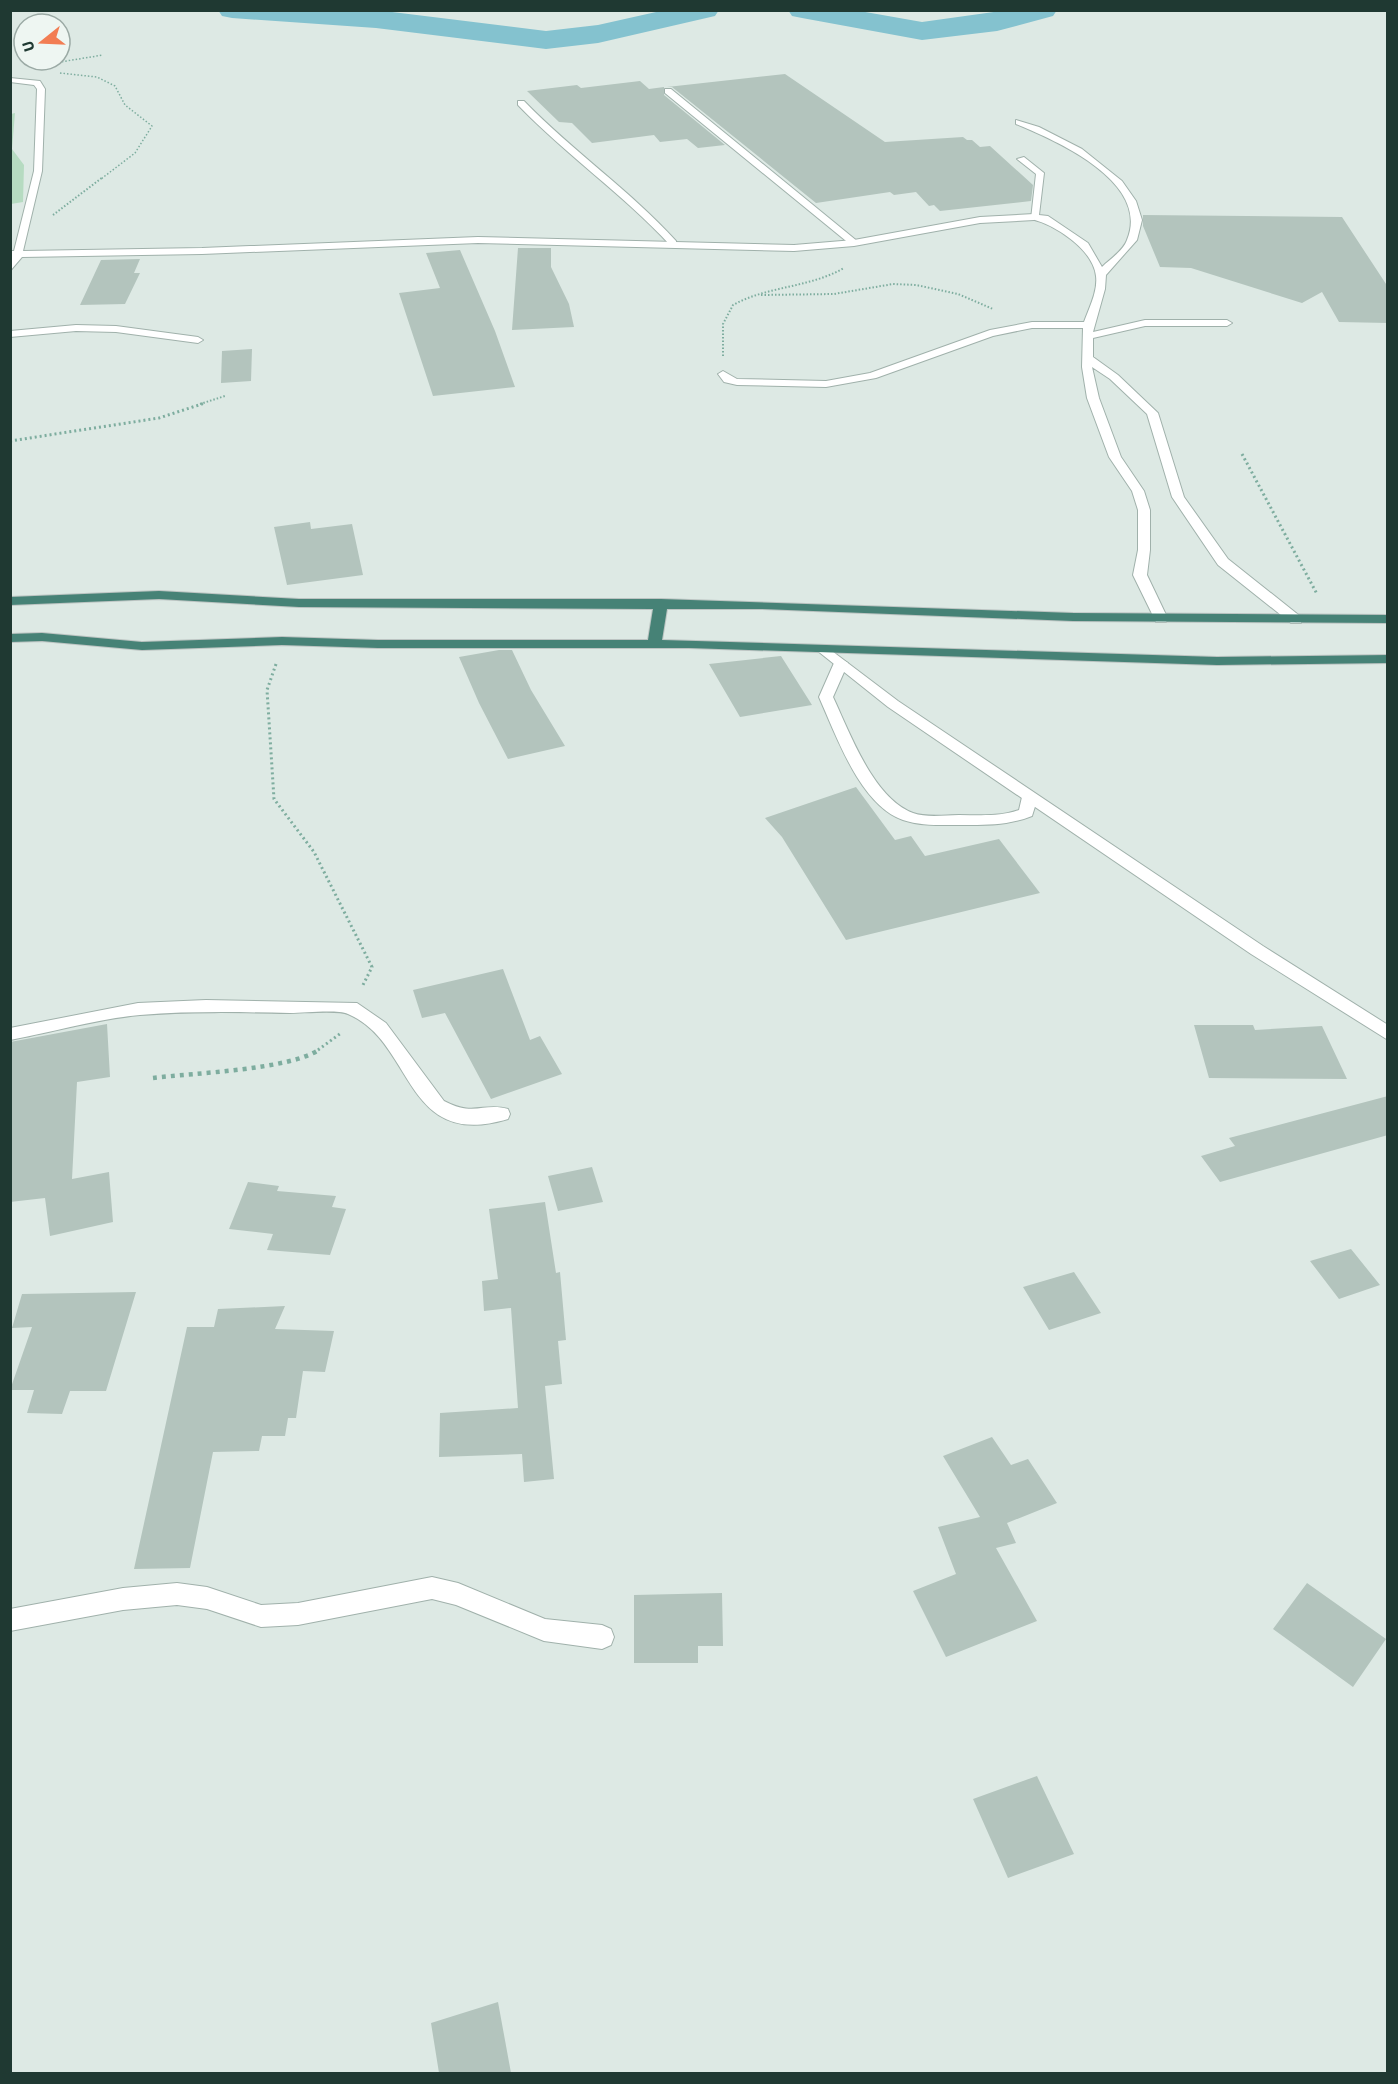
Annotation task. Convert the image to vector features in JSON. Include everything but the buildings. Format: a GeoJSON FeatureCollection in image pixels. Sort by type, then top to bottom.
{"type":"FeatureCollection","features":[{"type":"Feature","properties":{"kind":"highway"},"geometry":{"type":"LineString","coordinates":[[10,601],[159,595],[299,603],[661,603],[1161,619],[1388,619]]}},
{"type":"Feature","properties":{"kind":"highway"},"geometry":{"type":"LineString","coordinates":[[654,644],[661,603]]}},
{"type":"Feature","properties":{"kind":"highway"},"geometry":{"type":"LineString","coordinates":[[10,638],[42,637],[142,646],[282,641],[378,644],[654,644],[1217,661],[1388,659]]}},
{"type":"Feature","properties":{"kind":"street"},"geometry":{"type":"LineString","coordinates":[[10,80],[37,83],[41,89],[38,171],[10,268]]}},
{"type":"Feature","properties":{"kind":"street"},"geometry":{"type":"LineString","coordinates":[[668,91],[854,243]]}},
{"type":"Feature","properties":{"kind":"street"},"geometry":{"type":"LineString","coordinates":[[520,103],[564,146],[615,183],[673,243]]}},
{"type":"Feature","properties":{"kind":"street"},"geometry":{"type":"LineString","coordinates":[[1019,122],[1093,160],[1118,179],[1132,204],[1137,226],[1132,241],[1101,274]]}},
{"type":"Feature","properties":{"kind":"street"},"geometry":{"type":"LineString","coordinates":[[1021,159],[1040,173],[1034,217]]}},
{"type":"Feature","properties":{"kind":"street"},"geometry":{"type":"LineString","coordinates":[[16,251],[202,251],[478,240],[673,243],[794,248],[854,243],[980,220],[1046,218],[1085,245],[1101,274],[1100,289],[1088,331],[1087,358],[1093,398],[1115,457],[1137,491],[1144,510],[1144,550],[1140,575],[1161,619]]}},
{"type":"Feature","properties":{"kind":"street"},"geometry":{"type":"LineString","coordinates":[[723,374],[728,380],[737,382],[826,384],[872,376],[990,333],[1032,325],[1088,331],[1145,322],[1227,323]]}},
{"type":"Feature","properties":{"kind":"street"},"geometry":{"type":"LineString","coordinates":[[10,334],[86,328],[116,329],[198,340]]}},
{"type":"Feature","properties":{"kind":"street"},"geometry":{"type":"LineString","coordinates":[[1087,358],[1114,377],[1152,413],[1178,497],[1223,562],[1296,620]]}},
{"type":"Feature","properties":{"kind":"street"},"geometry":{"type":"LineString","coordinates":[[824,649],[893,704],[1257,950],[1388,1034]]}},
{"type":"Feature","properties":{"kind":"street"},"geometry":{"type":"LineString","coordinates":[[841,663],[826,697],[868,781],[891,807],[908,817],[934,820],[1005,820],[1026,813],[1030,797]]}},
{"type":"Feature","properties":{"kind":"street"},"geometry":{"type":"LineString","coordinates":[[10,1035],[138,1010],[206,1006],[351,1007],[380,1027],[436,1106],[452,1114],[474,1118],[501,1114]]}},
{"type":"Feature","properties":{"kind":"street"},"geometry":{"type":"LineString","coordinates":[[10,1620],[123,1599],[177,1594],[207,1598],[261,1616],[298,1614],[432,1588],[458,1594],[544,1630],[603,1637]]}},
{"type":"Feature","properties":{"kind":"path"},"geometry":{"type":"LineString","coordinates":[[72,60],[103,55]]}},
{"type":"Feature","properties":{"kind":"path"},"geometry":{"type":"LineString","coordinates":[[16,251],[65,204],[135,153],[152,126],[124,107],[117,98],[115,86],[97,77],[55,72]]}},
{"type":"Feature","properties":{"kind":"path"},"geometry":{"type":"LineString","coordinates":[[761,295],[836,275],[855,259],[854,243]]}},
{"type":"Feature","properties":{"kind":"path"},"geometry":{"type":"LineString","coordinates":[[723,374],[722,340],[726,313],[738,300],[761,295],[834,294],[893,284],[916,285],[958,294],[984,304],[1016,328]]}},
{"type":"Feature","properties":{"kind":"path"},"geometry":{"type":"LineString","coordinates":[[10,441],[159,418],[225,396]]}},
{"type":"Feature","properties":{"kind":"path"},"geometry":{"type":"LineString","coordinates":[[1242,454],[1331,620]]}},
{"type":"Feature","properties":{"kind":"path"},"geometry":{"type":"LineString","coordinates":[[153,1078],[274,1064],[314,1054],[342,1032],[351,1007],[372,967],[314,852],[273,799],[267,690],[282,641]]}},
{"type":"Feature","properties":{"kind":"green space"},"geometry":{"type":"Polygon","coordinates":[[[15,113],[12,149],[24,165],[23,202],[11,204],[11,114],[15,113]]]}},
{"type":"Feature","properties":{"kind":"waterway"},"geometry":{"type":"LineString","coordinates":[[232,10],[376,19],[546,40],[598,34],[705,10]]}},
{"type":"Feature","properties":{"kind":"waterway"},"geometry":{"type":"LineString","coordinates":[[802,10],[922,31],[997,22],[1043,10]]}}]}
